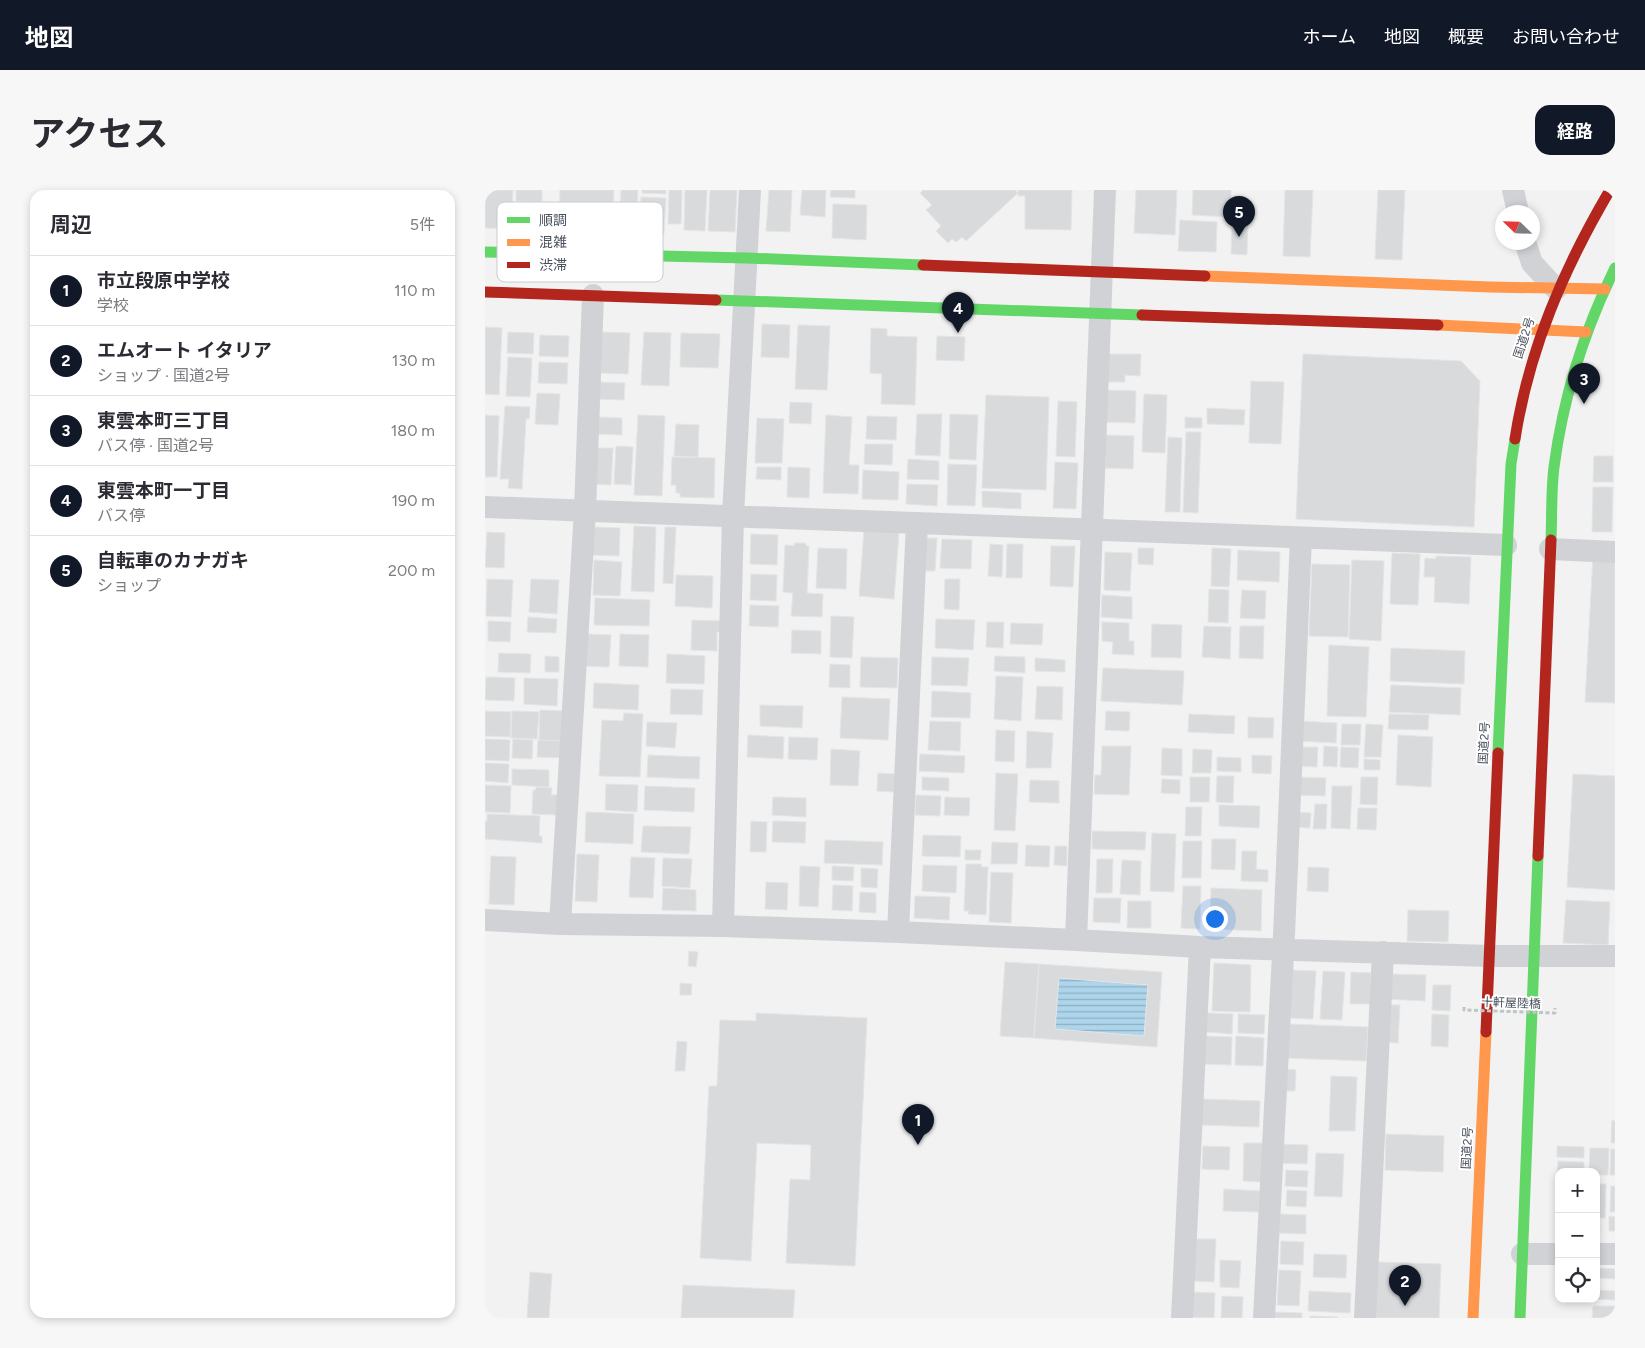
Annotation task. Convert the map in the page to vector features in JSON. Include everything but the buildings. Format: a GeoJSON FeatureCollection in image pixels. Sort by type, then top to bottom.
{"type":"FeatureCollection","features":[{"type":"Feature","properties":{"kind":"main road","name":"国道2号"},"geometry":{"type":"LineString","coordinates":[[1473,1318],[1511,464],[1526,377],[1556,288],[1587,228],[1610,190]]}},
{"type":"Feature","properties":{"kind":"main road"},"geometry":{"type":"LineString","coordinates":[[663,256],[1556,288],[1610,288]]}},
{"type":"Feature","properties":{"kind":"main road"},"geometry":{"type":"LineString","coordinates":[[1519,1318],[1554,469],[1569,388],[1586,332],[1610,288],[1615,268]]}},
{"type":"Feature","properties":{"kind":"main road"},"geometry":{"type":"LineString","coordinates":[[485,292],[1586,332]]}},
{"type":"Feature","properties":{"kind":"street"},"geometry":{"type":"LineString","coordinates":[[723,926],[733,516],[750,190]]}},
{"type":"Feature","properties":{"kind":"street"},"geometry":{"type":"LineString","coordinates":[[1076,940],[1105,190]]}},
{"type":"Feature","properties":{"kind":"street"},"geometry":{"type":"LineString","coordinates":[[1513,190],[1517,205]]}},
{"type":"Feature","properties":{"kind":"street"},"geometry":{"type":"LineString","coordinates":[[1528,250],[1533,263],[1556,288]]}},
{"type":"Feature","properties":{"kind":"street"},"geometry":{"type":"LineString","coordinates":[[560,924],[585,510],[593,296]]}},
{"type":"Feature","properties":{"kind":"street"},"geometry":{"type":"LineString","coordinates":[[485,507],[1506,545]]}},
{"type":"Feature","properties":{"kind":"street"},"geometry":{"type":"LineString","coordinates":[[898,932],[917,523]]}},
{"type":"Feature","properties":{"kind":"street"},"geometry":{"type":"LineString","coordinates":[[1264,1318],[1301,538]]}},
{"type":"Feature","properties":{"kind":"street"},"geometry":{"type":"LineString","coordinates":[[1550,549],[1615,552]]}},
{"type":"Feature","properties":{"kind":"street"},"geometry":{"type":"LineString","coordinates":[[485,920],[560,924],[723,926],[898,932],[1200,947],[1282,948],[1489,956],[1615,956]]}},
{"type":"Feature","properties":{"kind":"street"},"geometry":{"type":"LineString","coordinates":[[1182,1318],[1200,947]]}},
{"type":"Feature","properties":{"kind":"street"},"geometry":{"type":"LineString","coordinates":[[1365,1318],[1383,952]]}},
{"type":"Feature","properties":{"kind":"street"},"geometry":{"type":"LineString","coordinates":[[1522,1254],[1555,1254]]}},
{"type":"Feature","properties":{"kind":"street"},"geometry":{"type":"LineString","coordinates":[[1600,1254],[1615,1254]]}},
{"type":"Feature","properties":{"kind":"path","name":"十軒屋陸橋"},"geometry":{"type":"LineString","coordinates":[[1464,1007],[1464,1010],[1555,1013],[1555,1008]]}},
{"type":"Feature","properties":{"kind":"water"},"geometry":{"type":"Polygon","coordinates":[[[1059,978],[1148,985],[1144,1036],[1055,1029],[1059,978]]]}},
{"type":"Feature","properties":{"kind":"traffic: fast"},"geometry":{"type":"LineString","coordinates":[[485,252],[497,252]]}},
{"type":"Feature","properties":{"kind":"traffic: fast"},"geometry":{"type":"LineString","coordinates":[[663,256],[923,265]]}},
{"type":"Feature","properties":{"kind":"traffic: fast"},"geometry":{"type":"LineString","coordinates":[[1551,540],[1553,476],[1569,390],[1584,340],[1615,268]]}},
{"type":"Feature","properties":{"kind":"traffic: fast"},"geometry":{"type":"LineString","coordinates":[[716,300],[1142,315]]}},
{"type":"Feature","properties":{"kind":"traffic: fast"},"geometry":{"type":"LineString","coordinates":[[1498,753],[1511,464],[1515,439]]}},
{"type":"Feature","properties":{"kind":"traffic: fast"},"geometry":{"type":"LineString","coordinates":[[1520,1318],[1538,856]]}},
{"type":"Feature","properties":{"kind":"traffic: slow"},"geometry":{"type":"LineString","coordinates":[[1205,276],[1490,287],[1605,289]]}},
{"type":"Feature","properties":{"kind":"traffic: slow"},"geometry":{"type":"LineString","coordinates":[[1438,325],[1586,332]]}},
{"type":"Feature","properties":{"kind":"traffic: slow"},"geometry":{"type":"LineString","coordinates":[[1473,1318],[1486,1032]]}},
{"type":"Feature","properties":{"kind":"traffic: jam"},"geometry":{"type":"LineString","coordinates":[[1515,439],[1529,373],[1539,341],[1563,279],[1610,190]]}},
{"type":"Feature","properties":{"kind":"traffic: jam"},"geometry":{"type":"LineString","coordinates":[[923,265],[1205,276]]}},
{"type":"Feature","properties":{"kind":"traffic: jam"},"geometry":{"type":"LineString","coordinates":[[485,292],[716,300]]}},
{"type":"Feature","properties":{"kind":"traffic: jam"},"geometry":{"type":"LineString","coordinates":[[1142,315],[1438,325]]}},
{"type":"Feature","properties":{"kind":"traffic: jam"},"geometry":{"type":"LineString","coordinates":[[1538,856],[1551,540]]}},
{"type":"Feature","properties":{"kind":"traffic: jam"},"geometry":{"type":"LineString","coordinates":[[1486,1032],[1498,753]]}},
{"type":"Feature","properties":{"kind":"place","name":"自転車のカナガキ"},"geometry":{"type":"Point","coordinates":[1239,237]}},
{"type":"Feature","properties":{"kind":"place","name":"東雲本町一丁目"},"geometry":{"type":"Point","coordinates":[958,333]}},
{"type":"Feature","properties":{"kind":"place","name":"東雲本町三丁目"},"geometry":{"type":"Point","coordinates":[1584,404]}},
{"type":"Feature","properties":{"kind":"place","name":"市立段原中学校"},"geometry":{"type":"Point","coordinates":[918,1145]}},
{"type":"Feature","properties":{"kind":"place","name":"エムオート イタリア"},"geometry":{"type":"Point","coordinates":[1405,1306]}}]}
